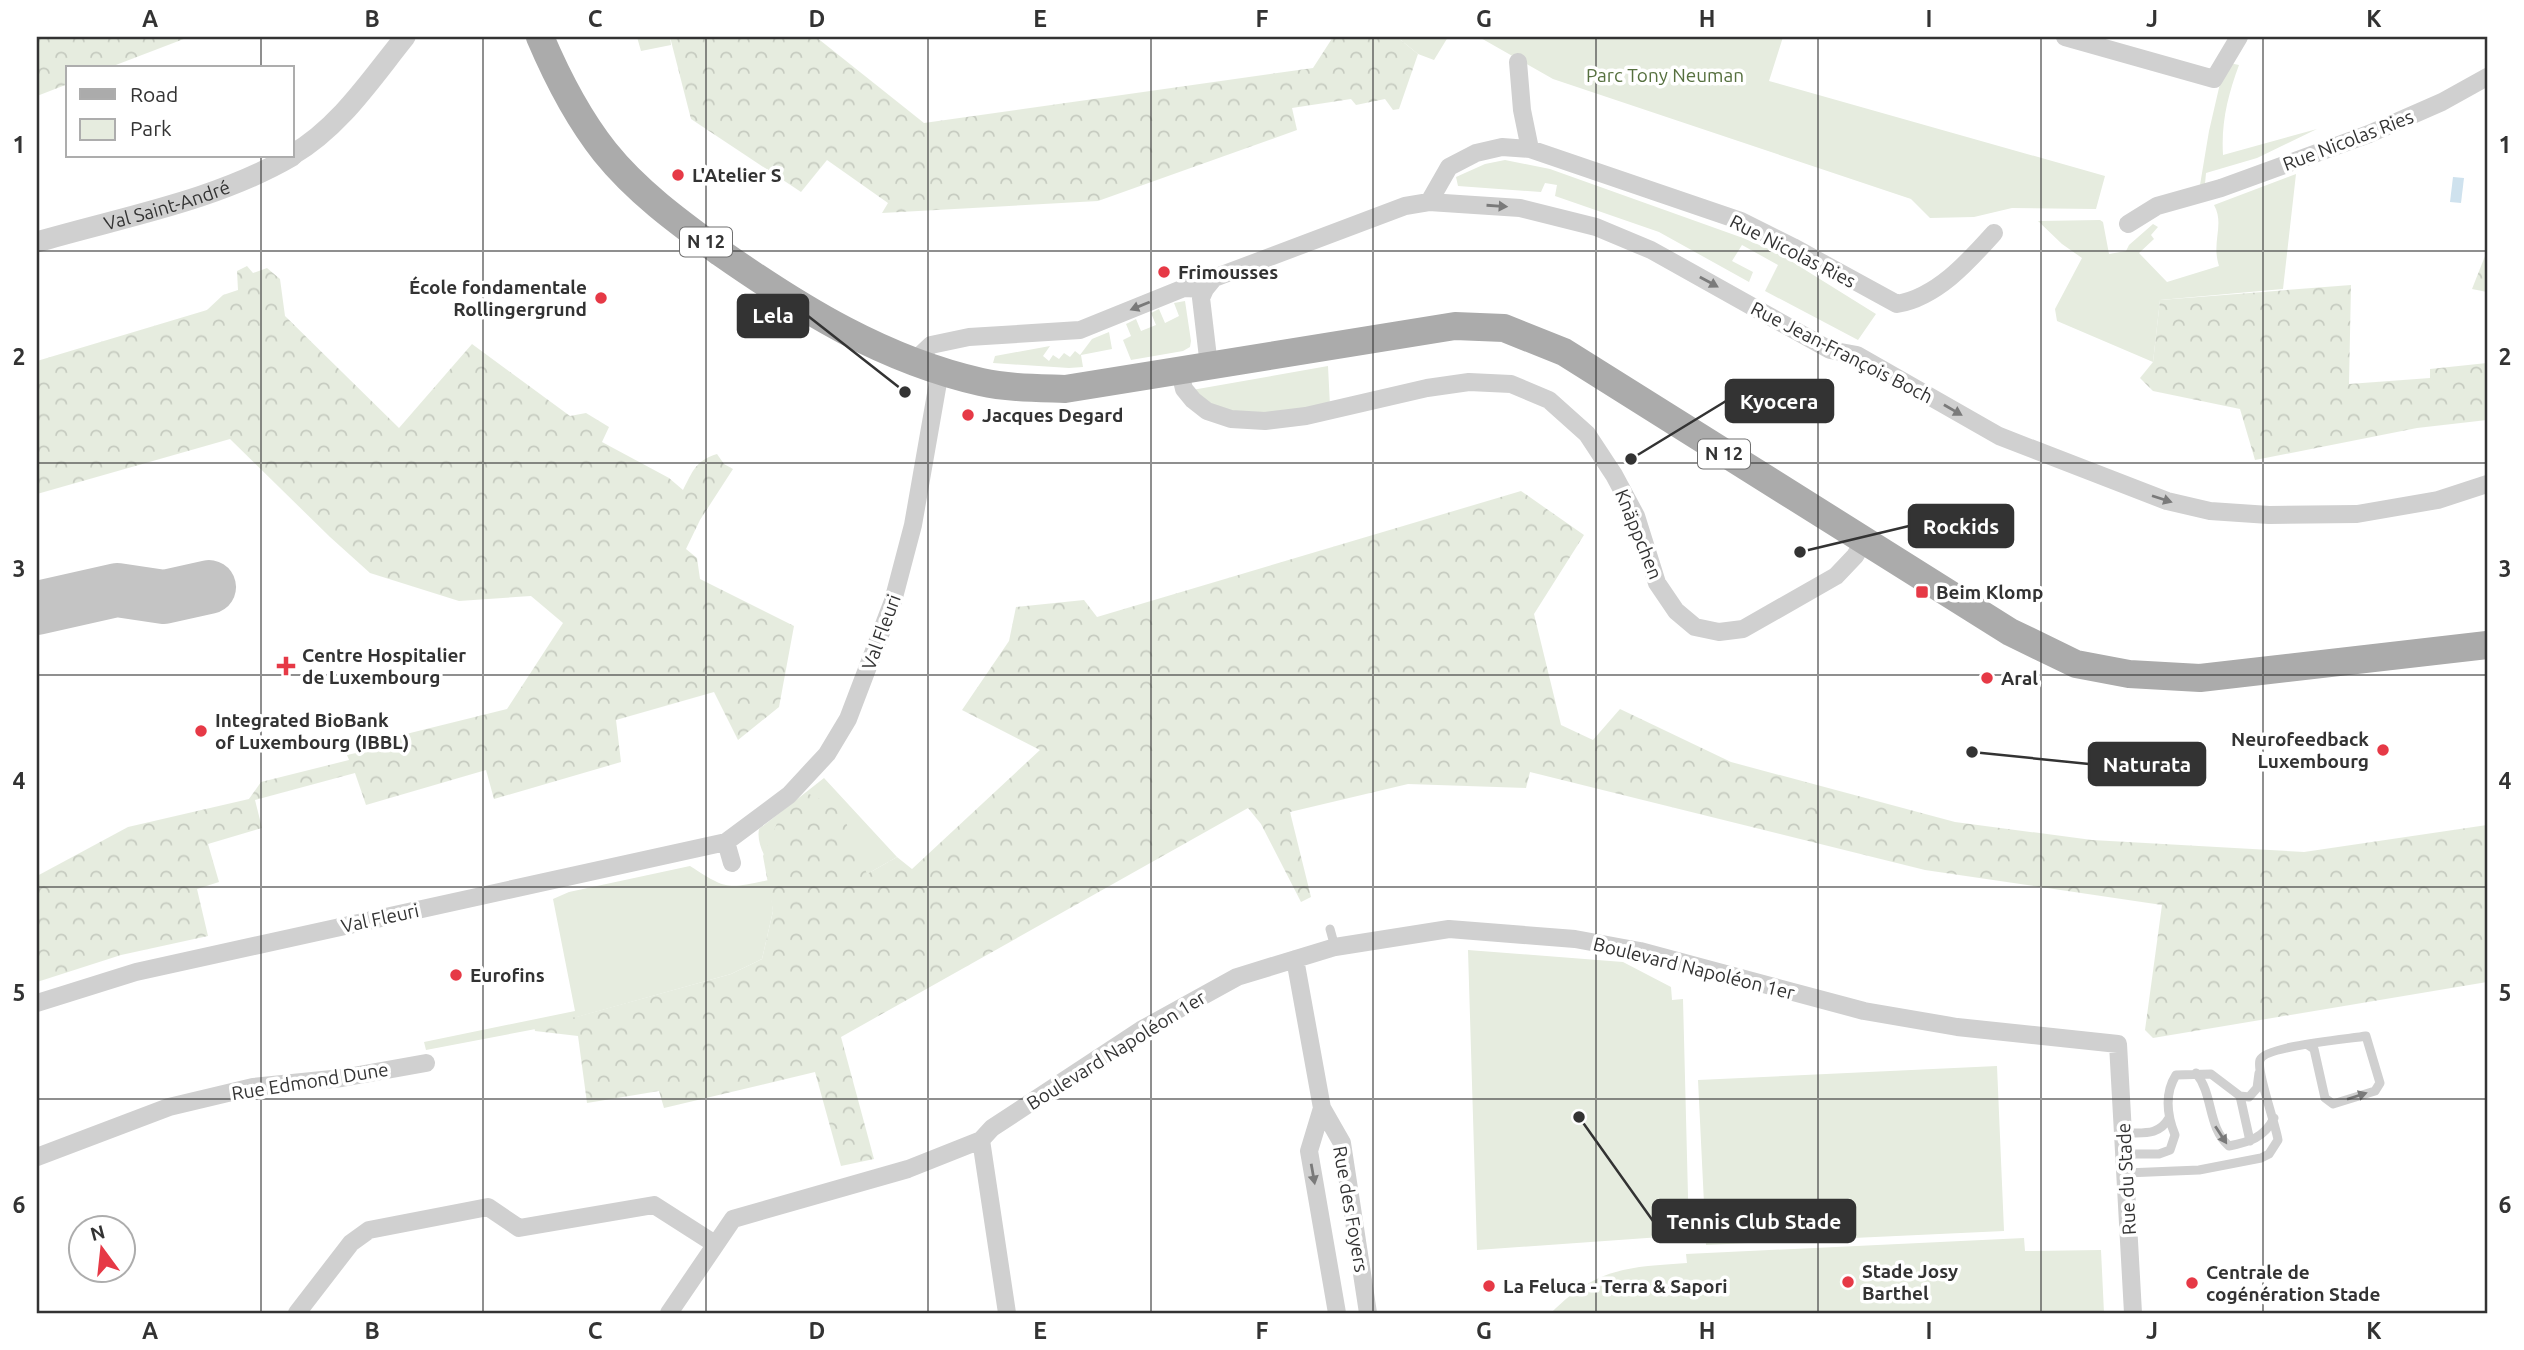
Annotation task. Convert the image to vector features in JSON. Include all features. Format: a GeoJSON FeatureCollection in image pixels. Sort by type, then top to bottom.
{"type":"FeatureCollection","features":[{"type":"Feature","properties":{"kind":"main road","name":"N 12"},"geometry":{"type":"LineString","coordinates":[[540,37],[554,71],[605,152],[641,190],[699,237],[810,313],[914,362],[940,371],[983,382],[1027,388],[1065,389],[1455,326],[1504,328],[1564,352],[2010,632],[2076,664],[2129,674],[2200,678],[2487,645]]}},
{"type":"Feature","properties":{"kind":"street","name":"Val Saint-André"},"geometry":{"type":"LineString","coordinates":[[294,155],[307,147],[340,117],[405,37]]}},
{"type":"Feature","properties":{"kind":"street"},"geometry":{"type":"LineString","coordinates":[[2065,37],[2214,79],[2239,37]]}},
{"type":"Feature","properties":{"kind":"street"},"geometry":{"type":"LineString","coordinates":[[1518,62],[1522,110],[1531,149]]}},
{"type":"Feature","properties":{"kind":"street","name":"Rue Nicolas Ries"},"geometry":{"type":"LineString","coordinates":[[2129,224],[2157,206],[2221,188],[2369,134],[2442,102],[2487,77]]}},
{"type":"Feature","properties":{"kind":"street","name":"Rue Nicolas Ries"},"geometry":{"type":"LineString","coordinates":[[1429,202],[1449,167],[1476,153],[1502,147],[1531,149],[1741,221],[1897,304],[1908,303],[1926,294],[1962,268],[1994,233]]}},
{"type":"Feature","properties":{"kind":"street","name":"Val Saint-André"},"geometry":{"type":"LineString","coordinates":[[37,242],[212,192],[264,172],[288,158]]}},
{"type":"Feature","properties":{"kind":"street","name":"Rue Jean-François Boch"},"geometry":{"type":"LineString","coordinates":[[1205,289],[1214,278],[1405,206],[1429,202],[1520,208],[1597,227],[1651,250],[1830,350],[1857,355],[1999,436],[2167,502],[2210,511],[2269,515],[2357,514],[2438,500],[2487,484]]}},
{"type":"Feature","properties":{"kind":"street"},"geometry":{"type":"LineString","coordinates":[[914,362],[931,345],[969,337],[1080,330],[1184,288],[1205,289],[1201,298],[1201,309],[1209,366]]}},
{"type":"Feature","properties":{"kind":"street","name":"Val Fleuri"},"geometry":{"type":"LineString","coordinates":[[37,1003],[136,972],[726,842],[789,795],[827,754],[848,719],[893,601],[913,525],[940,371]]}},
{"type":"Feature","properties":{"kind":"street","name":"Knäppchen"},"geometry":{"type":"LineString","coordinates":[[1181,372],[1184,389],[1193,400],[1207,411],[1231,419],[1265,421],[1306,416],[1427,388],[1469,382],[1511,384],[1549,400],[1587,434],[1614,475],[1636,516],[1657,583],[1676,611],[1695,627],[1719,632],[1743,629],[1836,576],[1864,541]]}},
{"type":"Feature","properties":{"kind":"street"},"geometry":{"type":"LineString","coordinates":[[726,842],[732,863]]}},
{"type":"Feature","properties":{"kind":"street","name":"Boulevard Napoléon 1er"},"geometry":{"type":"LineString","coordinates":[[669,1313],[733,1219],[908,1169],[981,1140],[992,1128],[1141,1030],[1237,977],[1335,947],[1461,928],[1575,939],[1640,951],[1864,1011],[1957,1027],[2118,1044]]}},
{"type":"Feature","properties":{"kind":"street","name":"Rue des Foyers"},"geometry":{"type":"LineString","coordinates":[[1295,959],[1322,1108],[1342,1143],[1368,1313]]}},
{"type":"Feature","properties":{"kind":"street","name":"Rue du Stade"},"geometry":{"type":"LineString","coordinates":[[2118,1044],[2133,1313]]}},
{"type":"Feature","properties":{"kind":"street","name":"Rue Edmond Dune"},"geometry":{"type":"LineString","coordinates":[[37,1157],[169,1107],[253,1087],[342,1078],[426,1063]]}},
{"type":"Feature","properties":{"kind":"street","name":"Rue des Foyers"},"geometry":{"type":"LineString","coordinates":[[1322,1108],[1309,1152],[1337,1313]]}},
{"type":"Feature","properties":{"kind":"street"},"geometry":{"type":"LineString","coordinates":[[981,1140],[1007,1313]]}},
{"type":"Feature","properties":{"kind":"street"},"geometry":{"type":"LineString","coordinates":[[297,1313],[351,1243],[369,1230],[488,1207],[519,1228],[654,1205],[715,1244]]}},
{"type":"Feature","properties":{"kind":"lane"},"geometry":{"type":"LineString","coordinates":[[1331,929],[1335,947]]}},
{"type":"Feature","properties":{"kind":"lane"},"geometry":{"type":"LineString","coordinates":[[2124,1154],[2159,1154],[2170,1150],[2175,1135],[2169,1118],[2168,1094],[2176,1075],[2211,1074],[2240,1096],[2249,1097],[2257,1087],[2260,1061],[2265,1054],[2308,1045],[2365,1036],[2380,1083],[2375,1091],[2333,1104],[2325,1098],[2314,1049],[2308,1045]]}},
{"type":"Feature","properties":{"kind":"lane"},"geometry":{"type":"LineString","coordinates":[[2126,1173],[2199,1170],[2261,1158],[2269,1154],[2278,1140],[2260,1070]]}},
{"type":"Feature","properties":{"kind":"lane"},"geometry":{"type":"LineString","coordinates":[[2196,1073],[2204,1083],[2220,1138],[2229,1146],[2259,1137],[2274,1118]]}},
{"type":"Feature","properties":{"kind":"lane"},"geometry":{"type":"LineString","coordinates":[[2240,1096],[2250,1141]]}},
{"type":"Feature","properties":{"kind":"lane"},"geometry":{"type":"LineString","coordinates":[[2123,1133],[2158,1131],[2169,1118]]}},
{"type":"Feature","properties":{"kind":"green space"},"geometry":{"type":"Polygon","coordinates":[[[37,37],[189,37],[113,66],[66,66],[66,85],[37,96],[37,37]]]}},
{"type":"Feature","properties":{"kind":"green space"},"geometry":{"type":"Polygon","coordinates":[[[637,37],[670,37],[671,45],[641,51],[637,37]]]}},
{"type":"Feature","properties":{"kind":"green space"},"geometry":{"type":"Polygon","coordinates":[[[670,37],[816,37],[924,123],[1313,68],[1333,37],[1397,37],[1418,54],[1399,109],[1393,110],[1385,99],[1356,105],[1351,99],[1292,108],[1297,130],[1098,201],[882,213],[888,203],[827,160],[801,192],[691,119],[670,37]]]}},
{"type":"Feature","properties":{"kind":"green space"},"geometry":{"type":"Polygon","coordinates":[[[1397,37],[1448,37],[1434,60],[1418,54],[1397,37]]]}},
{"type":"Feature","properties":{"kind":"green space","name":"Parc Tony Neuman"},"geometry":{"type":"Polygon","coordinates":[[[1479,37],[1783,37],[1769,81],[2105,176],[2096,209],[2012,208],[1974,217],[1930,218],[1911,199],[1553,79],[1479,37]]]}},
{"type":"Feature","properties":{"kind":"green space"},"geometry":{"type":"Polygon","coordinates":[[[2225,62],[2239,65],[2226,109],[2223,155],[2317,129],[2257,158],[2206,173],[2205,184],[2200,185],[2209,131],[2225,62]]]}},
{"type":"Feature","properties":{"kind":"green space"},"geometry":{"type":"Polygon","coordinates":[[[1505,160],[1550,169],[1743,238],[1778,253],[1876,314],[1858,340],[1765,291],[1778,265],[1742,245],[1732,261],[1753,272],[1749,282],[1659,232],[1555,196],[1557,185],[1545,183],[1541,192],[1458,186],[1456,177],[1485,164],[1505,160]]]}},
{"type":"Feature","properties":{"kind":"green space"},"geometry":{"type":"Polygon","coordinates":[[[2296,174],[2283,289],[2160,300],[2153,362],[2057,321],[2055,309],[2082,258],[2062,244],[2038,221],[2100,220],[2103,222],[2109,254],[2126,251],[2129,245],[2153,224],[2158,227],[2151,235],[2154,239],[2139,253],[2167,282],[2219,266],[2216,249],[2218,219],[2214,205],[2296,174]]]}},
{"type":"Feature","properties":{"kind":"green space"},"geometry":{"type":"Polygon","coordinates":[[[2487,251],[2487,292],[2472,289],[2487,251]]]}},
{"type":"Feature","properties":{"kind":"green space"},"geometry":{"type":"Polygon","coordinates":[[[247,266],[253,273],[267,268],[280,279],[285,316],[399,428],[472,344],[570,416],[586,413],[609,427],[602,442],[669,478],[683,490],[699,463],[717,454],[724,464],[733,469],[700,520],[686,549],[697,558],[700,579],[794,626],[779,707],[738,740],[714,692],[616,720],[621,762],[494,799],[486,770],[366,805],[355,773],[255,800],[262,828],[208,844],[219,882],[197,889],[208,936],[121,955],[37,982],[37,876],[128,827],[249,799],[261,782],[349,760],[347,755],[396,744],[394,737],[507,709],[563,623],[531,596],[459,601],[370,573],[230,439],[37,494],[37,361],[207,310],[223,295],[238,290],[237,271],[247,266]]]}},
{"type":"Feature","properties":{"kind":"green space"},"geometry":{"type":"Polygon","coordinates":[[[2351,285],[2349,384],[2430,378],[2430,369],[2487,363],[2487,420],[2417,428],[2255,460],[2240,409],[2153,391],[2140,378],[2153,362],[2160,300],[2351,285]]]}},
{"type":"Feature","properties":{"kind":"green space"},"geometry":{"type":"Polygon","coordinates":[[[1185,301],[1190,347],[1183,351],[1131,360],[1123,340],[1131,336],[1126,324],[1136,319],[1141,331],[1156,325],[1151,313],[1159,309],[1165,323],[1179,316],[1174,303],[1185,301]]]}},
{"type":"Feature","properties":{"kind":"green space"},"geometry":{"type":"Polygon","coordinates":[[[1109,332],[1112,349],[1081,355],[1083,367],[993,363],[995,356],[1050,346],[1043,356],[1049,361],[1053,355],[1059,359],[1064,353],[1070,357],[1075,351],[1080,355],[1092,339],[1109,332]]]}},
{"type":"Feature","properties":{"kind":"green space"},"geometry":{"type":"Polygon","coordinates":[[[1328,366],[1330,406],[1320,408],[1238,416],[1214,407],[1192,390],[1328,366]]]}},
{"type":"Feature","properties":{"kind":"green space"},"geometry":{"type":"Polygon","coordinates":[[[1521,491],[1584,535],[1534,614],[1561,725],[1593,740],[1620,709],[1731,762],[1955,822],[2092,840],[2304,852],[2487,825],[2487,982],[2153,1038],[2145,1030],[2162,905],[1925,870],[1530,772],[1526,788],[1408,784],[1290,812],[1311,897],[1301,902],[1261,824],[1248,808],[841,1037],[874,1159],[841,1166],[815,1072],[664,1108],[659,1091],[587,1103],[578,1036],[535,1031],[534,1026],[731,974],[762,959],[773,911],[763,856],[781,814],[809,794],[840,808],[867,874],[897,857],[912,869],[1040,750],[962,710],[1009,641],[1016,607],[1084,600],[1097,617],[1521,491]]]}},
{"type":"Feature","properties":{"kind":"green space"},"geometry":{"type":"Polygon","coordinates":[[[824,778],[897,857],[804,910],[767,861],[759,839],[759,829],[824,778]]]}},
{"type":"Feature","properties":{"kind":"green space"},"geometry":{"type":"Polygon","coordinates":[[[690,866],[712,880],[728,885],[769,880],[773,911],[762,959],[731,974],[577,1017],[578,1021],[426,1050],[424,1042],[575,1011],[553,899],[569,892],[690,866]]]}},
{"type":"Feature","properties":{"kind":"green space"},"geometry":{"type":"Polygon","coordinates":[[[1468,950],[1623,962],[1671,987],[1672,1000],[1683,999],[1689,1235],[1477,1250],[1468,950]]]}},
{"type":"Feature","properties":{"kind":"green space"},"geometry":{"type":"Polygon","coordinates":[[[1997,1066],[2004,1231],[1706,1245],[1698,1080],[1997,1066]]]}},
{"type":"Feature","properties":{"kind":"green space","name":"Stade Josy Barthel"},"geometry":{"type":"Polygon","coordinates":[[[2024,1238],[2025,1251],[2101,1250],[2104,1313],[1551,1313],[1567,1298],[1598,1278],[1629,1269],[1687,1263],[1686,1254],[2024,1238]]]}},
{"type":"Feature","properties":{"kind":"water"},"geometry":{"type":"Polygon","coordinates":[[[2453,177],[2464,178],[2461,203],[2450,202],[2453,177]]]}},
{"type":"Feature","properties":{"kind":"taxiway"},"geometry":{"type":"LineString","coordinates":[[37,608],[117,590],[164,597],[209,587]]}},
{"type":"Feature","properties":{"kind":"place","name":"L'Atelier S"},"geometry":{"type":"Point","coordinates":[678,175]}},
{"type":"Feature","properties":{"kind":"place","name":"Frimousses"},"geometry":{"type":"Point","coordinates":[1164,272]}},
{"type":"Feature","properties":{"kind":"place","name":"École fondamentale Rollingergrund"},"geometry":{"type":"Point","coordinates":[601,298]}},
{"type":"Feature","properties":{"kind":"place","name":"Lela"},"geometry":{"type":"Point","coordinates":[905,392]}},
{"type":"Feature","properties":{"kind":"place","name":"Jacques Degard"},"geometry":{"type":"Point","coordinates":[968,415]}},
{"type":"Feature","properties":{"kind":"place","name":"Kyocera"},"geometry":{"type":"Point","coordinates":[1631,459]}},
{"type":"Feature","properties":{"kind":"place","name":"Rockids"},"geometry":{"type":"Point","coordinates":[1800,552]}},
{"type":"Feature","properties":{"kind":"place","name":"Beim Klomp"},"geometry":{"type":"Point","coordinates":[1922,592]}},
{"type":"Feature","properties":{"kind":"place","name":"Centre Hospitalier de Luxembourg"},"geometry":{"type":"Point","coordinates":[286,666]}},
{"type":"Feature","properties":{"kind":"place","name":"Aral"},"geometry":{"type":"Point","coordinates":[1987,678]}},
{"type":"Feature","properties":{"kind":"place","name":"Integrated BioBank of Luxembourg (IBBL)"},"geometry":{"type":"Point","coordinates":[201,731]}},
{"type":"Feature","properties":{"kind":"place","name":"Neurofeedback Luxembourg"},"geometry":{"type":"Point","coordinates":[2383,750]}},
{"type":"Feature","properties":{"kind":"place","name":"Naturata"},"geometry":{"type":"Point","coordinates":[1972,752]}},
{"type":"Feature","properties":{"kind":"place","name":"Eurofins"},"geometry":{"type":"Point","coordinates":[456,975]}},
{"type":"Feature","properties":{"kind":"place","name":"Tennis Club Stade"},"geometry":{"type":"Point","coordinates":[1579,1117]}},
{"type":"Feature","properties":{"kind":"place","name":"Stade Josy Barthel"},"geometry":{"type":"Point","coordinates":[1848,1282]}},
{"type":"Feature","properties":{"kind":"place","name":"Centrale de cogénération Stade"},"geometry":{"type":"Point","coordinates":[2192,1283]}},
{"type":"Feature","properties":{"kind":"place","name":"La Feluca - Terra & Sapori"},"geometry":{"type":"Point","coordinates":[1489,1286]}}]}
